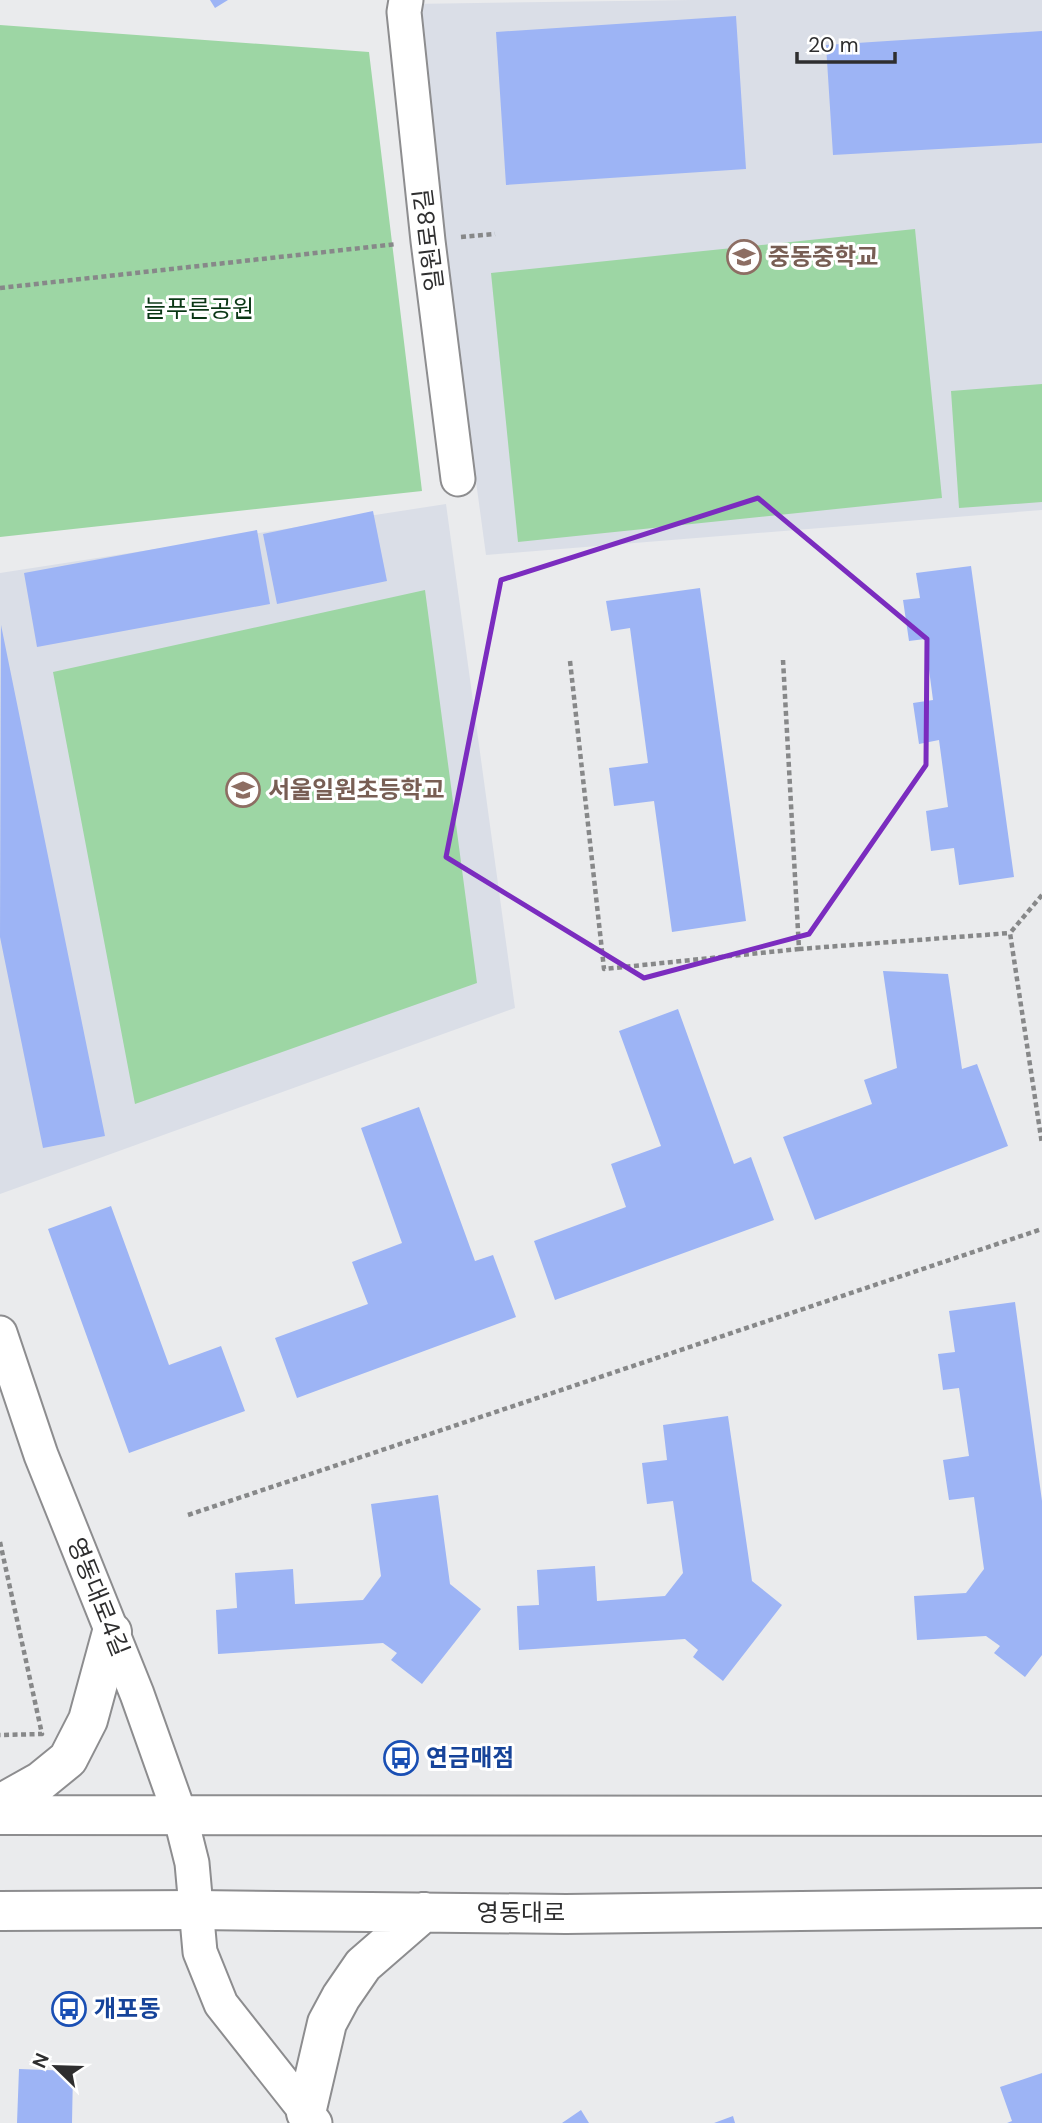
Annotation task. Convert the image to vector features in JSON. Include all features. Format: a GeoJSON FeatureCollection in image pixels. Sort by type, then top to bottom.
{"type":"FeatureCollection","features":[{"type":"Feature","properties":{"kind":"main road"},"geometry":{"type":"LineString","coordinates":[[0,1804],[41,1782],[68,1759],[88,1720],[112,1632]]}},
{"type":"Feature","properties":{"kind":"main road"},"geometry":{"type":"LineString","coordinates":[[0,1815],[1042,1816]]}},
{"type":"Feature","properties":{"kind":"main road","name":"영동대로"},"geometry":{"type":"LineString","coordinates":[[0,1912],[195,1910],[566,1914],[1042,1908]]}},
{"type":"Feature","properties":{"kind":"main road"},"geometry":{"type":"LineString","coordinates":[[310,2118],[327,2023],[341,1997],[363,1965],[424,1912]]}},
{"type":"Feature","properties":{"kind":"street","name":"일원로8길"},"geometry":{"type":"LineString","coordinates":[[406,0],[404,12],[428,241],[458,479]]}},
{"type":"Feature","properties":{"kind":"street","name":"영동대로4길"},"geometry":{"type":"LineString","coordinates":[[0,1333],[41,1455],[137,1694],[180,1815],[192,1863],[200,1952],[221,2004],[310,2118]]}},
{"type":"Feature","properties":{"kind":"path"},"geometry":{"type":"LineString","coordinates":[[0,288],[495,233]]}},
{"type":"Feature","properties":{"kind":"path"},"geometry":{"type":"LineString","coordinates":[[782,660],[799,949]]}},
{"type":"Feature","properties":{"kind":"path"},"geometry":{"type":"LineString","coordinates":[[570,661],[604,969],[799,949],[1010,933],[1042,895]]}},
{"type":"Feature","properties":{"kind":"path"},"geometry":{"type":"LineString","coordinates":[[1010,933],[1042,1144]]}},
{"type":"Feature","properties":{"kind":"path"},"geometry":{"type":"LineString","coordinates":[[188,1515],[1042,1229]]}},
{"type":"Feature","properties":{"kind":"path"},"geometry":{"type":"LineString","coordinates":[[0,1542],[42,1734],[0,1735]]}},
{"type":"Feature","properties":{"kind":"highlighted area"},"geometry":{"type":"Polygon","coordinates":[[[758,498],[927,639],[926,765],[809,934],[644,978],[446,857],[501,580],[758,498]]]}},
{"type":"Feature","properties":{"kind":"shaded area","name":"중동중학교"},"geometry":{"type":"Polygon","coordinates":[[[692,0],[1042,0],[1042,510],[486,555],[411,4],[692,0]]]}},
{"type":"Feature","properties":{"kind":"shaded area","name":"서울일원초등학교"},"geometry":{"type":"Polygon","coordinates":[[[446,504],[515,1008],[0,1194],[0,573],[446,504]]]}},
{"type":"Feature","properties":{"kind":"green space","name":"늘푸른공원"},"geometry":{"type":"Polygon","coordinates":[[[0,25],[369,52],[422,491],[0,537],[0,25]]]}},
{"type":"Feature","properties":{"kind":"green space"},"geometry":{"type":"Polygon","coordinates":[[[915,229],[942,498],[518,542],[491,273],[915,229]]]}},
{"type":"Feature","properties":{"kind":"green space"},"geometry":{"type":"Polygon","coordinates":[[[1042,384],[1042,502],[959,508],[951,391],[1042,384]]]}},
{"type":"Feature","properties":{"kind":"green space"},"geometry":{"type":"Polygon","coordinates":[[[425,590],[477,983],[135,1104],[53,672],[425,590]]]}},
{"type":"Feature","properties":{"kind":"building"},"geometry":{"type":"Polygon","coordinates":[[[210,0],[228,0],[215,8],[210,0]]]}},
{"type":"Feature","properties":{"kind":"building"},"geometry":{"type":"Polygon","coordinates":[[[736,16],[746,169],[506,185],[496,32],[736,16]]]}},
{"type":"Feature","properties":{"kind":"building"},"geometry":{"type":"Polygon","coordinates":[[[1042,31],[1042,143],[833,155],[826,45],[1042,31]]]}},
{"type":"Feature","properties":{"kind":"building"},"geometry":{"type":"Polygon","coordinates":[[[373,511],[387,581],[277,604],[263,534],[373,511]]]}},
{"type":"Feature","properties":{"kind":"building"},"geometry":{"type":"Polygon","coordinates":[[[257,530],[270,604],[37,647],[24,573],[257,530]]]}},
{"type":"Feature","properties":{"kind":"building"},"geometry":{"type":"Polygon","coordinates":[[[971,566],[1014,877],[959,885],[954,848],[931,851],[926,811],[948,807],[939,740],[919,744],[913,703],[933,700],[925,639],[909,641],[903,600],[920,598],[916,573],[971,566]]]}},
{"type":"Feature","properties":{"kind":"building"},"geometry":{"type":"Polygon","coordinates":[[[700,588],[746,921],[672,932],[654,801],[614,806],[609,768],[648,763],[630,628],[611,631],[606,601],[700,588]]]}},
{"type":"Feature","properties":{"kind":"building"},"geometry":{"type":"Polygon","coordinates":[[[1,625],[105,1136],[43,1148],[0,937],[1,625]]]}},
{"type":"Feature","properties":{"kind":"building"},"geometry":{"type":"Polygon","coordinates":[[[883,971],[948,974],[962,1069],[977,1064],[1008,1146],[815,1220],[783,1137],[872,1104],[864,1080],[897,1068],[883,971]]]}},
{"type":"Feature","properties":{"kind":"building"},"geometry":{"type":"Polygon","coordinates":[[[678,1009],[734,1164],[751,1157],[774,1220],[555,1300],[534,1241],[626,1207],[611,1164],[661,1146],[619,1031],[678,1009]]]}},
{"type":"Feature","properties":{"kind":"building"},"geometry":{"type":"Polygon","coordinates":[[[419,1107],[475,1261],[493,1255],[516,1317],[297,1398],[275,1338],[368,1304],[352,1262],[402,1243],[361,1128],[419,1107]]]}},
{"type":"Feature","properties":{"kind":"building"},"geometry":{"type":"Polygon","coordinates":[[[111,1206],[169,1365],[221,1346],[245,1411],[129,1453],[48,1229],[111,1206]]]}},
{"type":"Feature","properties":{"kind":"building"},"geometry":{"type":"Polygon","coordinates":[[[1015,1302],[1042,1501],[1042,1655],[1025,1677],[994,1653],[1000,1646],[986,1636],[917,1640],[914,1596],[966,1593],[984,1569],[974,1497],[949,1500],[943,1460],[969,1456],[959,1388],[943,1390],[938,1354],[955,1352],[949,1311],[1015,1302]]]}},
{"type":"Feature","properties":{"kind":"building"},"geometry":{"type":"Polygon","coordinates":[[[728,1416],[752,1581],[782,1605],[723,1681],[693,1657],[698,1650],[685,1639],[519,1650],[517,1606],[539,1605],[537,1570],[595,1566],[597,1601],[665,1596],[683,1573],[673,1501],[647,1504],[642,1463],[667,1460],[663,1425],[728,1416]]]}},
{"type":"Feature","properties":{"kind":"building"},"geometry":{"type":"Polygon","coordinates":[[[438,1495],[450,1584],[481,1609],[422,1684],[391,1660],[397,1653],[383,1643],[218,1654],[216,1610],[237,1608],[235,1573],[293,1569],[295,1604],[363,1600],[381,1576],[371,1504],[438,1495]]]}},
{"type":"Feature","properties":{"kind":"building"},"geometry":{"type":"Polygon","coordinates":[[[19,2069],[73,2071],[72,2123],[17,2123],[19,2069]]]}},
{"type":"Feature","properties":{"kind":"building"},"geometry":{"type":"Polygon","coordinates":[[[1042,2073],[1042,2123],[1007,2123],[1012,2121],[1000,2087],[1042,2073]]]}},
{"type":"Feature","properties":{"kind":"building"},"geometry":{"type":"Polygon","coordinates":[[[581,2110],[589,2123],[562,2123],[581,2110]]]}},
{"type":"Feature","properties":{"kind":"building"},"geometry":{"type":"Polygon","coordinates":[[[733,2116],[735,2123],[714,2123],[733,2116]]]}},
{"type":"Feature","properties":{"kind":"place","name":"중동중학교"},"geometry":{"type":"Point","coordinates":[744,257]}},
{"type":"Feature","properties":{"kind":"place","name":"서울일원초등학교"},"geometry":{"type":"Point","coordinates":[243,790]}},
{"type":"Feature","properties":{"kind":"place","name":"연금매점"},"geometry":{"type":"Point","coordinates":[401,1758]}},
{"type":"Feature","properties":{"kind":"place","name":"개포동"},"geometry":{"type":"Point","coordinates":[69,2009]}}]}
